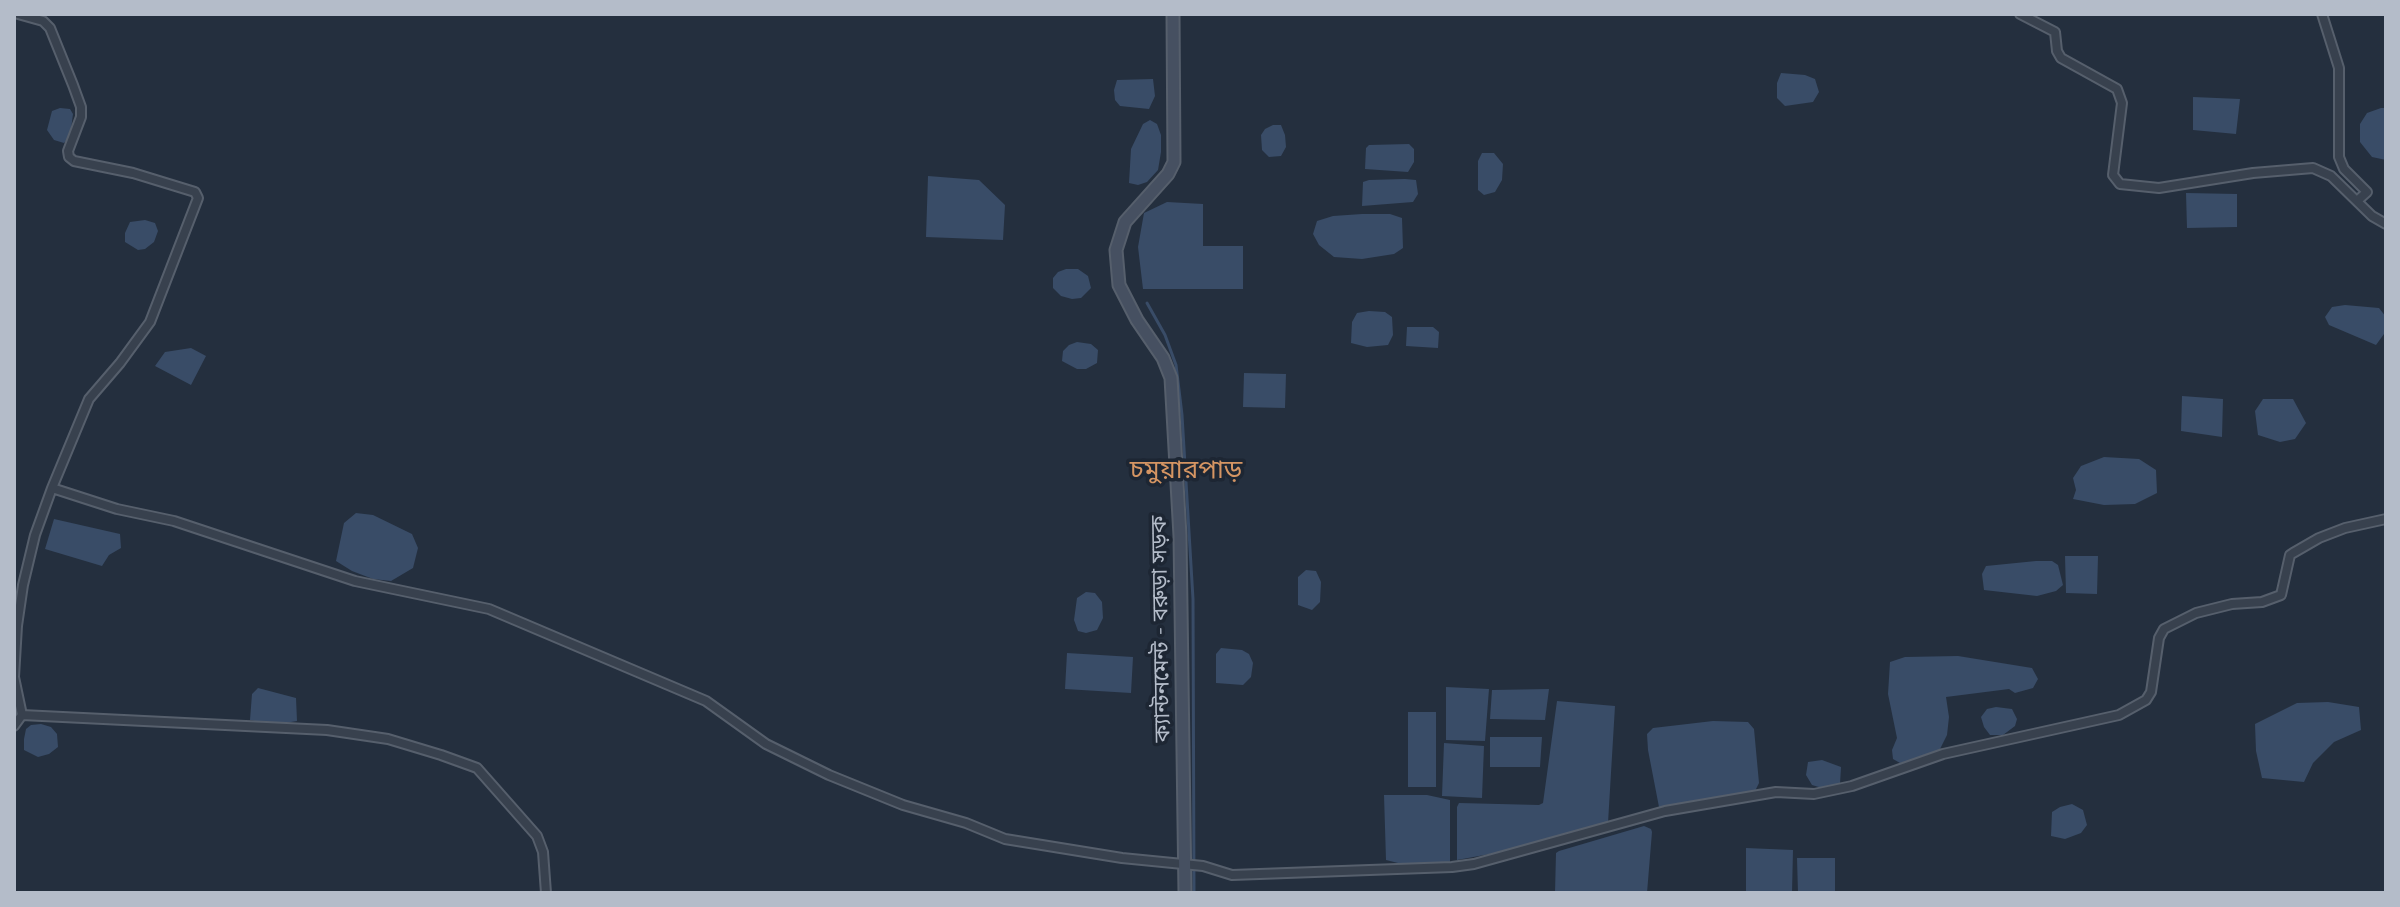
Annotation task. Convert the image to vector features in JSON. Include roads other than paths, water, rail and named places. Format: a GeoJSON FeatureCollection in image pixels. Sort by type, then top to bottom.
{"type":"FeatureCollection","features":[{"type":"Feature","properties":{"kind":"main road","name":"ক্যান্টনমেন্ট - বরুড়া সড়ক"},"geometry":{"type":"LineString","coordinates":[[1173,14],[1174,162],[1168,174],[1125,222],[1116,250],[1119,285],[1137,320],[1163,358],[1171,378],[1180,536],[1185,893]]}},
{"type":"Feature","properties":{"kind":"street"},"geometry":{"type":"LineString","coordinates":[[14,726],[22,715],[14,677],[17,626],[35,535],[89,399],[150,322],[198,198],[195,192],[133,173],[74,161],[69,157],[68,151],[81,117],[77,96],[50,28],[43,21],[18,14]]}},
{"type":"Feature","properties":{"kind":"street"},"geometry":{"type":"LineString","coordinates":[[2020,14],[2055,32],[2061,58],[2117,89],[2122,103],[2113,175],[2120,184],[2159,188],[2253,173],[2313,168],[2331,176],[2372,216],[2386,224]]}},
{"type":"Feature","properties":{"kind":"street"},"geometry":{"type":"LineString","coordinates":[[2322,14],[2339,68],[2339,157],[2344,169],[2367,192],[2357,201]]}},
{"type":"Feature","properties":{"kind":"street"},"geometry":{"type":"LineString","coordinates":[[52,488],[117,509],[174,521],[355,581],[489,609],[706,701],[766,744],[829,775],[903,805],[966,823],[1005,839],[1122,858],[1185,863],[1232,875],[1474,864],[1665,811],[1776,792],[1814,794],[1852,786],[1943,754],[2119,715],[2146,700],[2151,692],[2159,638],[2164,629],[2196,613],[2232,604],[2262,602],[2281,595],[2290,555],[2319,538],[2345,528],[2386,519]]}},
{"type":"Feature","properties":{"kind":"street"},"geometry":{"type":"LineString","coordinates":[[22,715],[327,730],[388,739],[441,755],[477,768],[537,836],[543,852],[546,893]]}},
{"type":"Feature","properties":{"kind":"water"},"geometry":{"type":"Polygon","coordinates":[[[1781,73],[1815,79],[1819,92],[1813,102],[1785,106],[1777,98],[1781,73]]]}},
{"type":"Feature","properties":{"kind":"water"},"geometry":{"type":"Polygon","coordinates":[[[1153,79],[1155,96],[1149,109],[1120,106],[1115,100],[1117,80],[1153,79]]]}},
{"type":"Feature","properties":{"kind":"water"},"geometry":{"type":"Polygon","coordinates":[[[2193,97],[2240,99],[2236,134],[2193,130],[2193,97]]]}},
{"type":"Feature","properties":{"kind":"water"},"geometry":{"type":"Polygon","coordinates":[[[2386,108],[2386,160],[2372,157],[2360,142],[2360,124],[2367,113],[2386,108]]]}},
{"type":"Feature","properties":{"kind":"water"},"geometry":{"type":"Polygon","coordinates":[[[70,109],[73,114],[70,137],[64,143],[54,140],[47,130],[52,111],[70,109]]]}},
{"type":"Feature","properties":{"kind":"water"},"geometry":{"type":"Polygon","coordinates":[[[1150,120],[1157,124],[1161,135],[1158,170],[1147,182],[1138,185],[1129,183],[1131,149],[1143,124],[1150,120]]]}},
{"type":"Feature","properties":{"kind":"water"},"geometry":{"type":"Polygon","coordinates":[[[1273,125],[1281,125],[1286,147],[1281,156],[1269,157],[1262,150],[1261,135],[1273,125]]]}},
{"type":"Feature","properties":{"kind":"water"},"geometry":{"type":"Polygon","coordinates":[[[1409,144],[1414,149],[1414,162],[1408,172],[1365,169],[1366,148],[1369,145],[1409,144]]]}},
{"type":"Feature","properties":{"kind":"water"},"geometry":{"type":"Polygon","coordinates":[[[1482,153],[1494,153],[1503,164],[1502,180],[1495,192],[1484,195],[1478,190],[1478,161],[1482,153]]]}},
{"type":"Feature","properties":{"kind":"water"},"geometry":{"type":"Polygon","coordinates":[[[928,176],[979,180],[1005,205],[1003,240],[926,237],[928,176]]]}},
{"type":"Feature","properties":{"kind":"water"},"geometry":{"type":"Polygon","coordinates":[[[1416,180],[1418,194],[1413,202],[1362,206],[1363,182],[1416,180]]]}},
{"type":"Feature","properties":{"kind":"water"},"geometry":{"type":"Polygon","coordinates":[[[2186,193],[2237,194],[2237,227],[2187,228],[2186,193]]]}},
{"type":"Feature","properties":{"kind":"water"},"geometry":{"type":"Polygon","coordinates":[[[1167,202],[1203,204],[1203,246],[1243,246],[1243,289],[1143,289],[1138,247],[1144,213],[1167,202]]]}},
{"type":"Feature","properties":{"kind":"water"},"geometry":{"type":"Polygon","coordinates":[[[1390,214],[1402,218],[1403,248],[1394,254],[1362,259],[1334,257],[1319,245],[1313,234],[1317,221],[1333,216],[1390,214]]]}},
{"type":"Feature","properties":{"kind":"water"},"geometry":{"type":"Polygon","coordinates":[[[145,220],[155,223],[158,231],[154,242],[138,250],[125,242],[125,233],[130,222],[145,220]]]}},
{"type":"Feature","properties":{"kind":"water"},"geometry":{"type":"Polygon","coordinates":[[[1066,269],[1078,269],[1088,276],[1091,288],[1081,298],[1061,296],[1053,288],[1053,278],[1066,269]]]}},
{"type":"Feature","properties":{"kind":"water"},"geometry":{"type":"Polygon","coordinates":[[[2332,307],[2379,308],[2386,317],[2384,334],[2376,345],[2329,325],[2325,317],[2332,307]]]}},
{"type":"Feature","properties":{"kind":"water"},"geometry":{"type":"Polygon","coordinates":[[[1385,312],[1392,317],[1393,335],[1388,345],[1367,347],[1351,343],[1352,322],[1357,313],[1385,312]]]}},
{"type":"Feature","properties":{"kind":"water"},"geometry":{"type":"Polygon","coordinates":[[[1407,327],[1433,327],[1439,332],[1438,348],[1406,346],[1407,327]]]}},
{"type":"Feature","properties":{"kind":"water"},"geometry":{"type":"Polygon","coordinates":[[[1077,342],[1091,344],[1098,350],[1097,363],[1086,369],[1077,369],[1062,361],[1063,351],[1077,342]]]}},
{"type":"Feature","properties":{"kind":"water"},"geometry":{"type":"Polygon","coordinates":[[[191,348],[206,356],[191,385],[155,366],[165,352],[191,348]]]}},
{"type":"Feature","properties":{"kind":"water"},"geometry":{"type":"Polygon","coordinates":[[[1244,373],[1286,374],[1285,408],[1243,407],[1244,373]]]}},
{"type":"Feature","properties":{"kind":"water"},"geometry":{"type":"Polygon","coordinates":[[[2182,396],[2223,399],[2222,437],[2181,431],[2182,396]]]}},
{"type":"Feature","properties":{"kind":"water"},"geometry":{"type":"Polygon","coordinates":[[[2263,399],[2293,399],[2306,423],[2295,439],[2280,442],[2258,435],[2255,411],[2263,399]]]}},
{"type":"Feature","properties":{"kind":"water"},"geometry":{"type":"Polygon","coordinates":[[[2104,457],[2139,459],[2156,470],[2157,493],[2135,504],[2104,505],[2073,499],[2076,490],[2073,478],[2081,466],[2104,457]]]}},
{"type":"Feature","properties":{"kind":"water"},"geometry":{"type":"Polygon","coordinates":[[[356,513],[373,515],[412,534],[418,548],[413,568],[391,581],[373,579],[336,561],[344,523],[356,513]]]}},
{"type":"Feature","properties":{"kind":"water"},"geometry":{"type":"Polygon","coordinates":[[[54,519],[120,534],[121,548],[109,555],[102,566],[45,549],[54,519]]]}},
{"type":"Feature","properties":{"kind":"water"},"geometry":{"type":"Polygon","coordinates":[[[2065,556],[2098,556],[2097,594],[2066,593],[2065,556]]]}},
{"type":"Feature","properties":{"kind":"water"},"geometry":{"type":"Polygon","coordinates":[[[2052,561],[2058,565],[2063,585],[2056,591],[2037,596],[1984,590],[1982,574],[1986,566],[2052,561]]]}},
{"type":"Feature","properties":{"kind":"water"},"geometry":{"type":"Polygon","coordinates":[[[1306,570],[1316,571],[1321,582],[1320,602],[1312,610],[1298,605],[1298,577],[1306,570]]]}},
{"type":"Feature","properties":{"kind":"water"},"geometry":{"type":"Polygon","coordinates":[[[1086,592],[1095,593],[1102,602],[1103,618],[1097,630],[1086,633],[1078,631],[1074,620],[1077,598],[1086,592]]]}},
{"type":"Feature","properties":{"kind":"water"},"geometry":{"type":"Polygon","coordinates":[[[1221,648],[1242,650],[1249,654],[1253,663],[1251,677],[1243,685],[1216,683],[1216,654],[1221,648]]]}},
{"type":"Feature","properties":{"kind":"water"},"geometry":{"type":"Polygon","coordinates":[[[1067,653],[1133,657],[1131,693],[1065,689],[1067,653]]]}},
{"type":"Feature","properties":{"kind":"water"},"geometry":{"type":"Polygon","coordinates":[[[1958,656],[2032,668],[2038,679],[2033,688],[2015,693],[2009,689],[1946,697],[1949,717],[1947,735],[1938,753],[1921,760],[1900,763],[1893,759],[1892,750],[1897,738],[1888,694],[1890,662],[1905,657],[1958,656]]]}},
{"type":"Feature","properties":{"kind":"water"},"geometry":{"type":"Polygon","coordinates":[[[1446,687],[1489,689],[1485,741],[1446,740],[1446,687]]]}},
{"type":"Feature","properties":{"kind":"water"},"geometry":{"type":"Polygon","coordinates":[[[258,688],[296,698],[297,721],[273,725],[250,720],[252,694],[258,688]]]}},
{"type":"Feature","properties":{"kind":"water"},"geometry":{"type":"Polygon","coordinates":[[[1549,689],[1545,720],[1490,719],[1492,690],[1549,689]]]}},
{"type":"Feature","properties":{"kind":"water"},"geometry":{"type":"Polygon","coordinates":[[[1557,701],[1615,706],[1608,823],[1550,843],[1457,860],[1459,803],[1543,803],[1557,701]]]}},
{"type":"Feature","properties":{"kind":"water"},"geometry":{"type":"Polygon","coordinates":[[[2328,702],[2359,707],[2361,730],[2334,742],[2313,763],[2304,782],[2262,778],[2256,751],[2255,724],[2297,703],[2328,702]]]}},
{"type":"Feature","properties":{"kind":"water"},"geometry":{"type":"Polygon","coordinates":[[[1987,709],[2012,709],[2017,719],[2015,726],[2003,735],[1990,735],[1981,717],[1987,709]]]}},
{"type":"Feature","properties":{"kind":"water"},"geometry":{"type":"Polygon","coordinates":[[[1408,712],[1436,712],[1436,787],[1408,787],[1408,712]]]}},
{"type":"Feature","properties":{"kind":"water"},"geometry":{"type":"Polygon","coordinates":[[[1713,721],[1748,722],[1754,729],[1759,783],[1755,791],[1750,795],[1659,807],[1647,734],[1653,728],[1713,721]]]}},
{"type":"Feature","properties":{"kind":"water"},"geometry":{"type":"Polygon","coordinates":[[[41,724],[51,727],[57,734],[58,747],[38,757],[24,750],[24,739],[26,729],[41,724]]]}},
{"type":"Feature","properties":{"kind":"water"},"geometry":{"type":"Polygon","coordinates":[[[1490,737],[1542,737],[1540,767],[1490,767],[1490,737]]]}},
{"type":"Feature","properties":{"kind":"water"},"geometry":{"type":"Polygon","coordinates":[[[1444,743],[1484,746],[1482,798],[1442,796],[1444,743]]]}},
{"type":"Feature","properties":{"kind":"water"},"geometry":{"type":"Polygon","coordinates":[[[1822,760],[1841,767],[1840,784],[1822,788],[1812,785],[1806,775],[1808,762],[1822,760]]]}},
{"type":"Feature","properties":{"kind":"water"},"geometry":{"type":"Polygon","coordinates":[[[1384,795],[1427,795],[1450,800],[1450,863],[1402,864],[1386,860],[1384,795]]]}},
{"type":"Feature","properties":{"kind":"water"},"geometry":{"type":"Polygon","coordinates":[[[2072,804],[2083,810],[2087,825],[2081,833],[2065,839],[2051,836],[2052,812],[2072,804]]]}},
{"type":"Feature","properties":{"kind":"water"},"geometry":{"type":"Polygon","coordinates":[[[1644,826],[1652,832],[1647,893],[1555,893],[1556,853],[1644,826]]]}},
{"type":"Feature","properties":{"kind":"water"},"geometry":{"type":"Polygon","coordinates":[[[1746,848],[1793,850],[1792,893],[1746,893],[1746,848]]]}},
{"type":"Feature","properties":{"kind":"water"},"geometry":{"type":"Polygon","coordinates":[[[1797,858],[1835,858],[1835,893],[1798,893],[1797,858]]]}},
{"type":"Feature","properties":{"kind":"waterway"},"geometry":{"type":"LineString","coordinates":[[1147,303],[1165,335],[1176,365],[1182,415],[1193,599],[1194,893]]}},
{"type":"Feature","properties":{"kind":"district","name":"চমুয়ারপাড়"},"geometry":{"type":"Point","coordinates":[1186,470]}}]}
